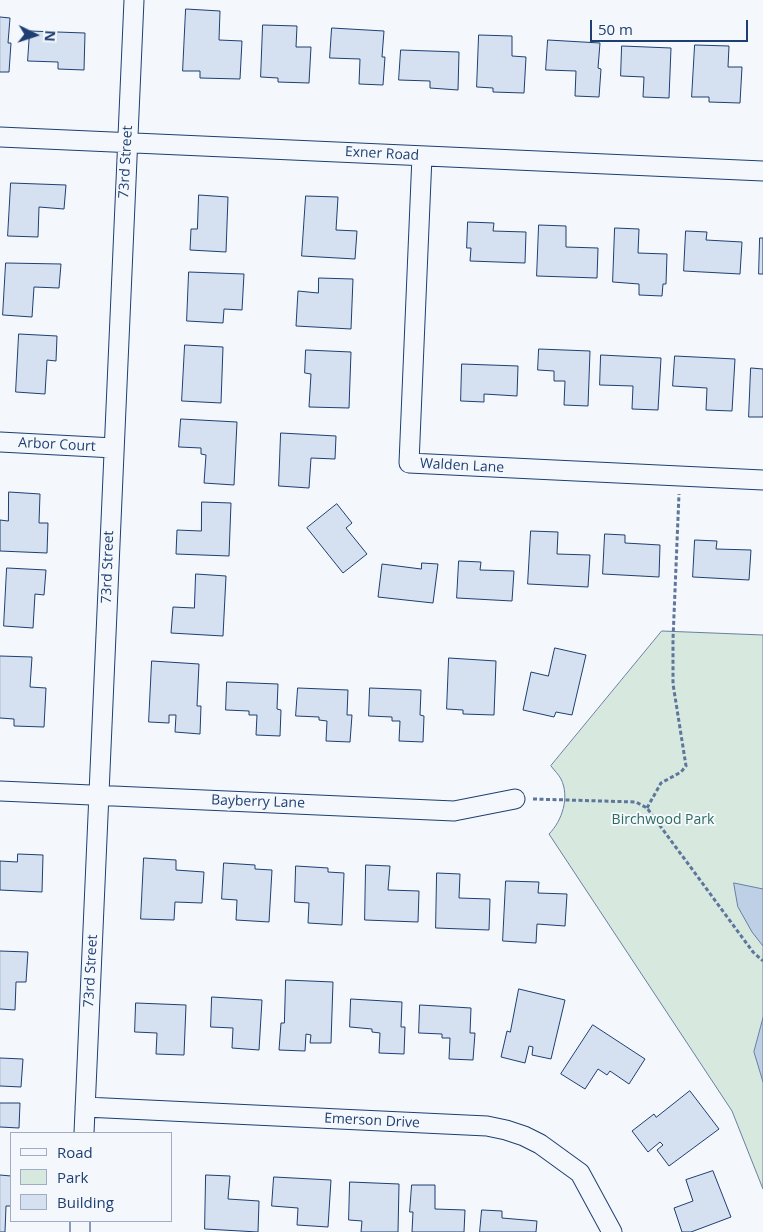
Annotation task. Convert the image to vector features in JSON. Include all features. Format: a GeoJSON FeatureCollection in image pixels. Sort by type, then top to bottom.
{"type":"FeatureCollection","features":[{"type":"Feature","properties":{"kind":"street","name":"73rd Street"},"geometry":{"type":"LineString","coordinates":[[84,1132],[134,0]]}},
{"type":"Feature","properties":{"kind":"street","name":"Exner Road"},"geometry":{"type":"LineString","coordinates":[[0,137],[763,171]]}},
{"type":"Feature","properties":{"kind":"street","name":"Walden Lane"},"geometry":{"type":"LineString","coordinates":[[422,156],[409,464],[763,480]]}},
{"type":"Feature","properties":{"kind":"street","name":"Arbor Court"},"geometry":{"type":"LineString","coordinates":[[0,442],[114,448]]}},
{"type":"Feature","properties":{"kind":"street","name":"Bayberry Lane"},"geometry":{"type":"LineString","coordinates":[[0,791],[454,810],[515,799]]}},
{"type":"Feature","properties":{"kind":"street","name":"Emerson Drive"},"geometry":{"type":"LineString","coordinates":[[85,1107],[487,1126],[506,1130],[540,1144],[580,1172],[612,1232]]}},
{"type":"Feature","properties":{"kind":"path"},"geometry":{"type":"LineString","coordinates":[[647,808],[661,783],[681,772],[686,766],[673,684],[680,476]]}},
{"type":"Feature","properties":{"kind":"path"},"geometry":{"type":"LineString","coordinates":[[515,799],[636,802],[647,808],[753,952],[763,961]]}},
{"type":"Feature","properties":{"kind":"green space","name":"Birchwood Park"},"geometry":{"type":"Polygon","coordinates":[[[662,631],[763,635],[763,1189],[732,1111],[549,834],[561,816],[565,801],[564,786],[551,766],[662,631]]]}},
{"type":"Feature","properties":{"kind":"water"},"geometry":{"type":"Polygon","coordinates":[[[734,883],[763,889],[763,946],[752,932],[738,907],[734,883]]]}},
{"type":"Feature","properties":{"kind":"water"},"geometry":{"type":"Polygon","coordinates":[[[763,1018],[763,1082],[754,1052],[763,1018]]]}},
{"type":"Feature","properties":{"kind":"building"},"geometry":{"type":"Polygon","coordinates":[[[186,9],[220,11],[219,40],[242,41],[240,79],[200,78],[200,71],[183,71],[186,9]]]}},
{"type":"Feature","properties":{"kind":"building"},"geometry":{"type":"Polygon","coordinates":[[[0,17],[10,18],[8,43],[11,43],[9,72],[0,72],[0,17]]]}},
{"type":"Feature","properties":{"kind":"building"},"geometry":{"type":"Polygon","coordinates":[[[263,25],[297,26],[296,47],[311,47],[309,83],[278,82],[278,78],[261,77],[263,25]]]}},
{"type":"Feature","properties":{"kind":"building"},"geometry":{"type":"Polygon","coordinates":[[[332,28],[384,31],[382,57],[385,57],[383,85],[359,84],[360,59],[330,58],[332,28]]]}},
{"type":"Feature","properties":{"kind":"building"},"geometry":{"type":"Polygon","coordinates":[[[30,31],[85,33],[84,70],[58,69],[58,62],[28,61],[30,31]]]}},
{"type":"Feature","properties":{"kind":"building"},"geometry":{"type":"Polygon","coordinates":[[[479,35],[512,36],[512,56],[526,57],[524,93],[493,92],[493,88],[477,87],[479,35]]]}},
{"type":"Feature","properties":{"kind":"building"},"geometry":{"type":"Polygon","coordinates":[[[548,40],[600,43],[598,68],[601,69],[599,97],[575,96],[576,71],[546,70],[548,40]]]}},
{"type":"Feature","properties":{"kind":"building"},"geometry":{"type":"Polygon","coordinates":[[[695,45],[729,46],[728,67],[742,67],[740,103],[709,102],[709,97],[692,97],[695,45]]]}},
{"type":"Feature","properties":{"kind":"building"},"geometry":{"type":"Polygon","coordinates":[[[622,46],[671,48],[669,98],[643,97],[644,77],[621,76],[622,46]]]}},
{"type":"Feature","properties":{"kind":"building"},"geometry":{"type":"Polygon","coordinates":[[[401,50],[459,52],[458,90],[430,88],[430,81],[399,80],[401,50]]]}},
{"type":"Feature","properties":{"kind":"building"},"geometry":{"type":"Polygon","coordinates":[[[11,183],[66,185],[64,209],[39,207],[38,237],[8,236],[11,183]]]}},
{"type":"Feature","properties":{"kind":"building"},"geometry":{"type":"Polygon","coordinates":[[[199,195],[228,197],[226,252],[190,250],[191,229],[197,229],[199,195]]]}},
{"type":"Feature","properties":{"kind":"building"},"geometry":{"type":"Polygon","coordinates":[[[306,196],[338,197],[336,230],[357,231],[355,259],[302,256],[306,196]]]}},
{"type":"Feature","properties":{"kind":"building"},"geometry":{"type":"Polygon","coordinates":[[[468,222],[494,223],[493,231],[526,232],[525,263],[470,261],[471,248],[467,248],[468,222]]]}},
{"type":"Feature","properties":{"kind":"building"},"geometry":{"type":"Polygon","coordinates":[[[539,225],[566,226],[566,247],[598,248],[597,278],[537,276],[539,225]]]}},
{"type":"Feature","properties":{"kind":"building"},"geometry":{"type":"Polygon","coordinates":[[[615,228],[639,229],[638,253],[667,254],[666,284],[663,284],[662,296],[639,295],[639,284],[613,282],[615,228]]]}},
{"type":"Feature","properties":{"kind":"building"},"geometry":{"type":"Polygon","coordinates":[[[686,231],[707,232],[706,240],[742,242],[740,274],[684,271],[686,231]]]}},
{"type":"Feature","properties":{"kind":"building"},"geometry":{"type":"Polygon","coordinates":[[[760,238],[763,238],[763,274],[759,274],[760,238]]]}},
{"type":"Feature","properties":{"kind":"building"},"geometry":{"type":"Polygon","coordinates":[[[6,263],[61,264],[59,288],[34,287],[32,317],[3,315],[6,263]]]}},
{"type":"Feature","properties":{"kind":"building"},"geometry":{"type":"Polygon","coordinates":[[[189,272],[244,274],[242,310],[224,309],[223,323],[187,321],[189,272]]]}},
{"type":"Feature","properties":{"kind":"building"},"geometry":{"type":"Polygon","coordinates":[[[319,278],[353,279],[351,329],[296,326],[298,291],[318,293],[319,278]]]}},
{"type":"Feature","properties":{"kind":"building"},"geometry":{"type":"Polygon","coordinates":[[[19,334],[57,336],[56,361],[47,360],[45,394],[16,392],[19,334]]]}},
{"type":"Feature","properties":{"kind":"building"},"geometry":{"type":"Polygon","coordinates":[[[185,345],[223,347],[221,403],[182,401],[185,345]]]}},
{"type":"Feature","properties":{"kind":"building"},"geometry":{"type":"Polygon","coordinates":[[[539,349],[590,351],[588,406],[564,405],[565,381],[554,381],[554,371],[538,370],[539,349]]]}},
{"type":"Feature","properties":{"kind":"building"},"geometry":{"type":"Polygon","coordinates":[[[306,350],[351,352],[349,408],[309,407],[311,374],[305,373],[306,350]]]}},
{"type":"Feature","properties":{"kind":"building"},"geometry":{"type":"Polygon","coordinates":[[[601,355],[661,358],[658,410],[632,409],[633,386],[600,385],[601,355]]]}},
{"type":"Feature","properties":{"kind":"building"},"geometry":{"type":"Polygon","coordinates":[[[675,356],[735,359],[732,411],[706,410],[707,388],[673,386],[675,356]]]}},
{"type":"Feature","properties":{"kind":"building"},"geometry":{"type":"Polygon","coordinates":[[[462,364],[518,366],[517,396],[484,394],[484,402],[461,401],[462,364]]]}},
{"type":"Feature","properties":{"kind":"building"},"geometry":{"type":"Polygon","coordinates":[[[751,368],[763,369],[763,417],[749,417],[751,368]]]}},
{"type":"Feature","properties":{"kind":"building"},"geometry":{"type":"Polygon","coordinates":[[[181,419],[237,422],[234,485],[204,483],[206,455],[201,454],[201,448],[179,447],[181,419]]]}},
{"type":"Feature","properties":{"kind":"building"},"geometry":{"type":"Polygon","coordinates":[[[281,433],[336,436],[335,459],[311,458],[309,488],[279,486],[281,433]]]}},
{"type":"Feature","properties":{"kind":"building"},"geometry":{"type":"Polygon","coordinates":[[[9,492],[40,494],[39,523],[48,523],[47,553],[0,551],[0,520],[8,521],[9,492]]]}},
{"type":"Feature","properties":{"kind":"building"},"geometry":{"type":"Polygon","coordinates":[[[202,502],[231,503],[229,556],[176,554],[177,530],[201,531],[202,502]]]}},
{"type":"Feature","properties":{"kind":"building"},"geometry":{"type":"Polygon","coordinates":[[[337,504],[352,523],[346,528],[367,554],[343,573],[307,528],[337,504]]]}},
{"type":"Feature","properties":{"kind":"building"},"geometry":{"type":"Polygon","coordinates":[[[531,531],[558,532],[557,554],[590,555],[588,587],[528,584],[531,531]]]}},
{"type":"Feature","properties":{"kind":"building"},"geometry":{"type":"Polygon","coordinates":[[[605,534],[625,535],[625,543],[660,545],[659,577],[603,574],[605,534]]]}},
{"type":"Feature","properties":{"kind":"building"},"geometry":{"type":"Polygon","coordinates":[[[695,540],[717,541],[716,549],[751,550],[749,580],[693,577],[695,540]]]}},
{"type":"Feature","properties":{"kind":"building"},"geometry":{"type":"Polygon","coordinates":[[[459,561],[481,562],[480,570],[514,571],[512,601],[457,598],[459,561]]]}},
{"type":"Feature","properties":{"kind":"building"},"geometry":{"type":"Polygon","coordinates":[[[422,563],[438,564],[433,603],[378,597],[382,564],[421,569],[422,563]]]}},
{"type":"Feature","properties":{"kind":"building"},"geometry":{"type":"Polygon","coordinates":[[[7,568],[46,570],[44,595],[35,594],[33,628],[4,626],[7,568]]]}},
{"type":"Feature","properties":{"kind":"building"},"geometry":{"type":"Polygon","coordinates":[[[196,574],[226,576],[223,636],[171,633],[173,607],[194,608],[196,574]]]}},
{"type":"Feature","properties":{"kind":"building"},"geometry":{"type":"Polygon","coordinates":[[[555,648],[586,655],[572,715],[556,712],[554,717],[523,710],[531,672],[548,676],[555,648]]]}},
{"type":"Feature","properties":{"kind":"building"},"geometry":{"type":"Polygon","coordinates":[[[0,656],[32,657],[30,687],[46,688],[44,727],[14,726],[14,719],[0,718],[0,656]]]}},
{"type":"Feature","properties":{"kind":"building"},"geometry":{"type":"Polygon","coordinates":[[[449,658],[496,661],[494,715],[463,714],[463,710],[447,709],[449,658]]]}},
{"type":"Feature","properties":{"kind":"building"},"geometry":{"type":"Polygon","coordinates":[[[152,661],[199,664],[197,706],[201,706],[200,734],[175,732],[176,715],[169,715],[169,723],[149,722],[152,661]]]}},
{"type":"Feature","properties":{"kind":"building"},"geometry":{"type":"Polygon","coordinates":[[[227,682],[278,684],[277,709],[281,710],[280,736],[256,735],[257,715],[249,715],[249,711],[226,710],[227,682]]]}},
{"type":"Feature","properties":{"kind":"building"},"geometry":{"type":"Polygon","coordinates":[[[298,688],[348,690],[347,715],[352,715],[350,742],[326,741],[327,721],[319,720],[319,717],[296,716],[298,688]]]}},
{"type":"Feature","properties":{"kind":"building"},"geometry":{"type":"Polygon","coordinates":[[[370,688],[421,690],[420,715],[424,716],[423,742],[399,741],[400,721],[392,721],[392,717],[369,716],[370,688]]]}},
{"type":"Feature","properties":{"kind":"building"},"geometry":{"type":"Polygon","coordinates":[[[18,854],[43,855],[42,892],[0,890],[0,861],[17,862],[18,854]]]}},
{"type":"Feature","properties":{"kind":"building"},"geometry":{"type":"Polygon","coordinates":[[[144,858],[176,860],[176,870],[204,872],[202,903],[175,902],[174,920],[141,919],[144,858]]]}},
{"type":"Feature","properties":{"kind":"building"},"geometry":{"type":"Polygon","coordinates":[[[224,863],[255,865],[255,869],[272,870],[269,922],[236,920],[237,900],[222,899],[224,863]]]}},
{"type":"Feature","properties":{"kind":"building"},"geometry":{"type":"Polygon","coordinates":[[[366,865],[390,866],[388,890],[419,891],[418,922],[365,920],[366,865]]]}},
{"type":"Feature","properties":{"kind":"building"},"geometry":{"type":"Polygon","coordinates":[[[296,866],[328,868],[328,872],[344,873],[342,925],[308,923],[309,903],[295,902],[296,866]]]}},
{"type":"Feature","properties":{"kind":"building"},"geometry":{"type":"Polygon","coordinates":[[[437,873],[460,874],[459,898],[490,899],[489,930],[436,928],[437,873]]]}},
{"type":"Feature","properties":{"kind":"building"},"geometry":{"type":"Polygon","coordinates":[[[506,881],[539,882],[538,893],[567,894],[565,926],[537,924],[536,943],[503,941],[506,881]]]}},
{"type":"Feature","properties":{"kind":"building"},"geometry":{"type":"Polygon","coordinates":[[[0,951],[28,952],[26,982],[16,982],[15,1010],[0,1009],[0,951]]]}},
{"type":"Feature","properties":{"kind":"building"},"geometry":{"type":"Polygon","coordinates":[[[286,980],[333,982],[331,1043],[310,1043],[311,1035],[306,1034],[305,1051],[279,1050],[281,1023],[284,1023],[286,980]]]}},
{"type":"Feature","properties":{"kind":"building"},"geometry":{"type":"Polygon","coordinates":[[[519,989],[565,1000],[551,1059],[532,1055],[533,1047],[529,1046],[525,1063],[501,1057],[507,1031],[510,1032],[519,989]]]}},
{"type":"Feature","properties":{"kind":"building"},"geometry":{"type":"Polygon","coordinates":[[[212,997],[262,1000],[259,1050],[232,1048],[233,1028],[211,1027],[212,997]]]}},
{"type":"Feature","properties":{"kind":"building"},"geometry":{"type":"Polygon","coordinates":[[[351,999],[402,1002],[401,1027],[405,1027],[404,1054],[379,1053],[380,1033],[372,1032],[372,1029],[350,1027],[351,999]]]}},
{"type":"Feature","properties":{"kind":"building"},"geometry":{"type":"Polygon","coordinates":[[[136,1003],[186,1005],[184,1055],[156,1054],[157,1033],[135,1032],[136,1003]]]}},
{"type":"Feature","properties":{"kind":"building"},"geometry":{"type":"Polygon","coordinates":[[[420,1005],[471,1008],[470,1033],[475,1033],[473,1060],[449,1059],[450,1038],[442,1038],[442,1034],[419,1033],[420,1005]]]}},
{"type":"Feature","properties":{"kind":"building"},"geometry":{"type":"Polygon","coordinates":[[[593,1025],[645,1059],[629,1084],[610,1071],[607,1075],[598,1069],[585,1089],[561,1074],[593,1025]]]}},
{"type":"Feature","properties":{"kind":"building"},"geometry":{"type":"Polygon","coordinates":[[[0,1058],[23,1059],[21,1087],[0,1086],[0,1058]]]}},
{"type":"Feature","properties":{"kind":"building"},"geometry":{"type":"Polygon","coordinates":[[[690,1091],[719,1129],[669,1166],[657,1150],[663,1145],[660,1142],[648,1152],[632,1131],[654,1114],[656,1117],[690,1091]]]}},
{"type":"Feature","properties":{"kind":"building"},"geometry":{"type":"Polygon","coordinates":[[[0,1103],[20,1103],[19,1128],[0,1127],[0,1103]]]}},
{"type":"Feature","properties":{"kind":"building"},"geometry":{"type":"Polygon","coordinates":[[[713,1171],[731,1217],[691,1232],[682,1232],[674,1208],[693,1201],[686,1180],[713,1171]]]}},
{"type":"Feature","properties":{"kind":"building"},"geometry":{"type":"Polygon","coordinates":[[[0,1175],[10,1176],[10,1206],[6,1206],[5,1232],[0,1232],[0,1175]]]}},
{"type":"Feature","properties":{"kind":"building"},"geometry":{"type":"Polygon","coordinates":[[[206,1175],[230,1176],[228,1199],[259,1201],[258,1232],[205,1229],[206,1175]]]}},
{"type":"Feature","properties":{"kind":"building"},"geometry":{"type":"Polygon","coordinates":[[[274,1177],[331,1180],[328,1227],[297,1225],[298,1208],[272,1206],[274,1177]]]}},
{"type":"Feature","properties":{"kind":"building"},"geometry":{"type":"Polygon","coordinates":[[[350,1182],[399,1184],[398,1232],[361,1232],[362,1221],[349,1220],[350,1182]]]}},
{"type":"Feature","properties":{"kind":"building"},"geometry":{"type":"Polygon","coordinates":[[[412,1185],[435,1185],[435,1209],[465,1210],[464,1232],[412,1232],[413,1212],[410,1212],[412,1185]]]}},
{"type":"Feature","properties":{"kind":"building"},"geometry":{"type":"Polygon","coordinates":[[[482,1210],[502,1211],[502,1218],[537,1221],[536,1232],[480,1232],[482,1210]]]}}]}
